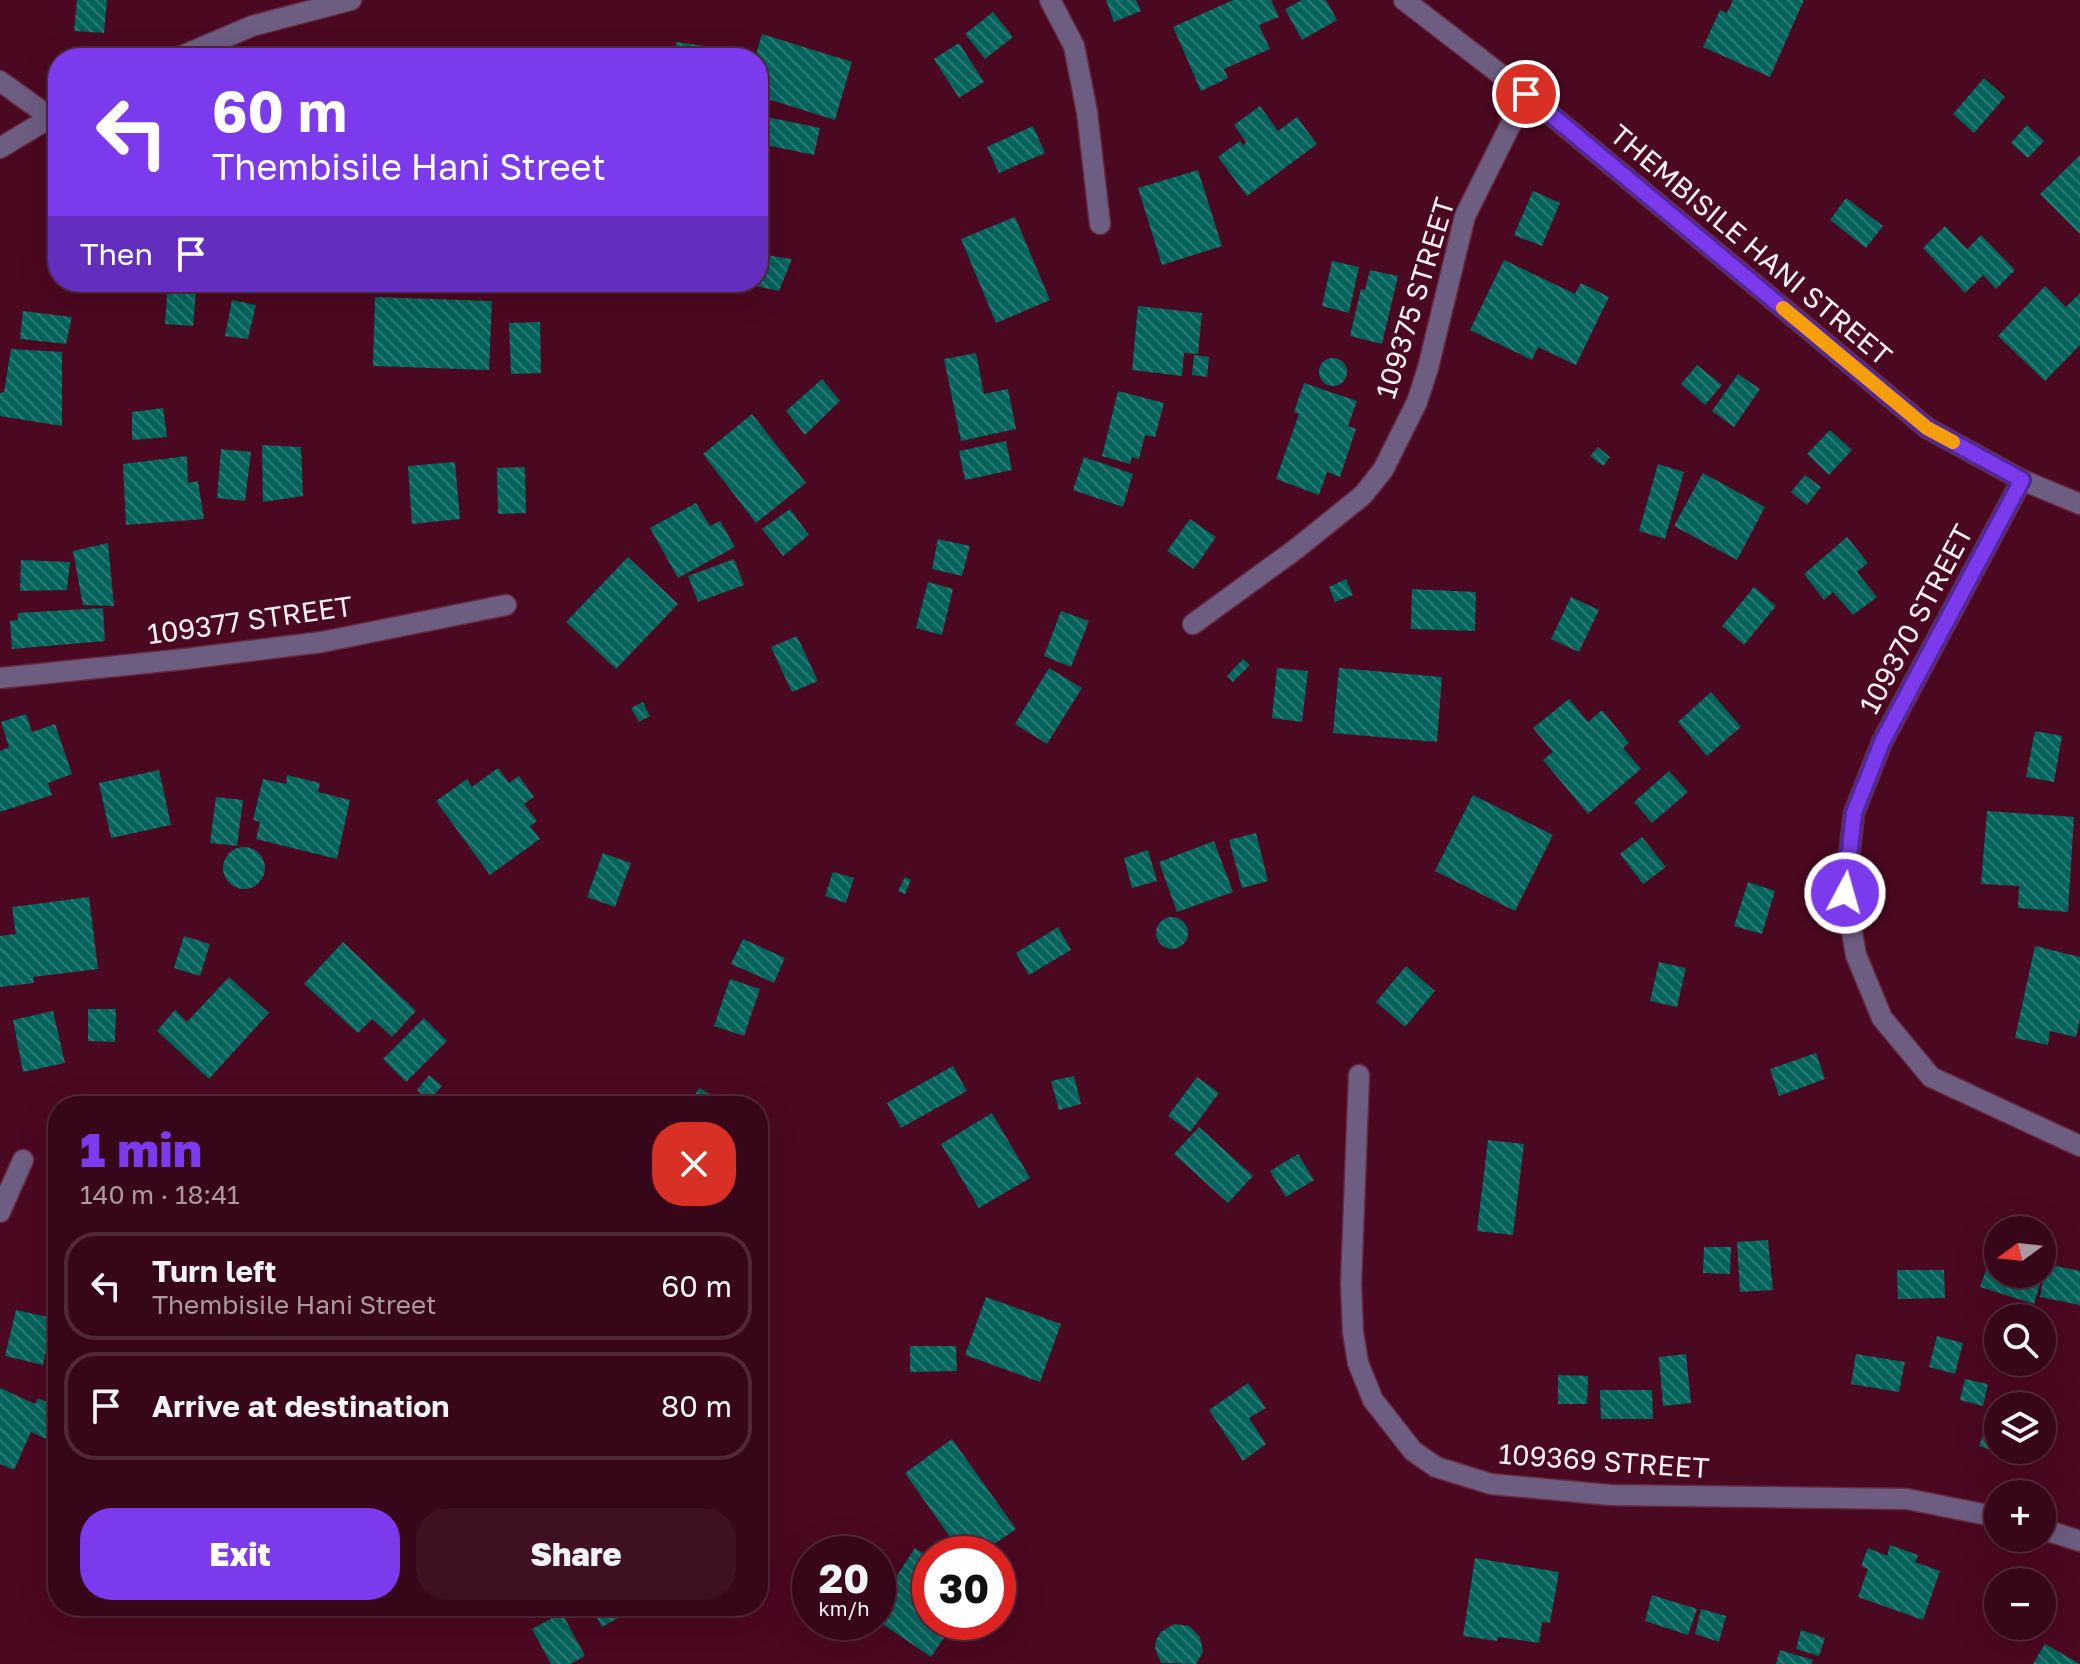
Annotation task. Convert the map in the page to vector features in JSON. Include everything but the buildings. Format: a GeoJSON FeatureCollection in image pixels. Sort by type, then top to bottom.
{"type":"FeatureCollection","features":[{"type":"Feature","properties":{"kind":"street"},"geometry":{"type":"LineString","coordinates":[[200,48],[252,26],[351,0]]}},
{"type":"Feature","properties":{"kind":"street"},"geometry":{"type":"LineString","coordinates":[[1050,0],[1074,46],[1087,112],[1100,224]]}},
{"type":"Feature","properties":{"kind":"street","name":"THEMBISILE HANI STREET"},"geometry":{"type":"LineString","coordinates":[[1404,0],[1526,94],[1927,428],[2022,480],[2080,504]]}},
{"type":"Feature","properties":{"kind":"street"},"geometry":{"type":"LineString","coordinates":[[0,81],[48,111]]}},
{"type":"Feature","properties":{"kind":"street","name":"109375 STREET"},"geometry":{"type":"LineString","coordinates":[[1193,624],[1296,549],[1363,495],[1383,470],[1417,402],[1428,368],[1465,216],[1526,94]]}},
{"type":"Feature","properties":{"kind":"street"},"geometry":{"type":"LineString","coordinates":[[0,148],[48,119]]}},
{"type":"Feature","properties":{"kind":"street","name":"109370 STREET"},"geometry":{"type":"LineString","coordinates":[[2022,480],[1882,742],[1854,813],[1845,893],[1856,955],[1882,1018],[1931,1077],[2080,1146]]}},
{"type":"Feature","properties":{"kind":"street","name":"109377 STREET"},"geometry":{"type":"LineString","coordinates":[[0,678],[322,642],[506,605]]}},
{"type":"Feature","properties":{"kind":"street","name":"109369 STREET"},"geometry":{"type":"LineString","coordinates":[[1359,1075],[1351,1284],[1353,1332],[1358,1363],[1373,1400],[1413,1451],[1436,1467],[1491,1484],[1610,1495],[1907,1499],[1984,1514]]}},
{"type":"Feature","properties":{"kind":"street"},"geometry":{"type":"LineString","coordinates":[[0,1212],[23,1160]]}},
{"type":"Feature","properties":{"kind":"street"},"geometry":{"type":"LineString","coordinates":[[2056,1533],[2080,1541]]}},
{"type":"Feature","properties":{"kind":"slow traffic"},"geometry":{"type":"LineString","coordinates":[[1783,308],[1927,428],[1953,442]]}},
{"type":"Feature","properties":{"kind":"route"},"geometry":{"type":"LineString","coordinates":[[1526,94],[1927,428],[2022,480],[1882,742],[1854,813],[1845,893]]}}]}
